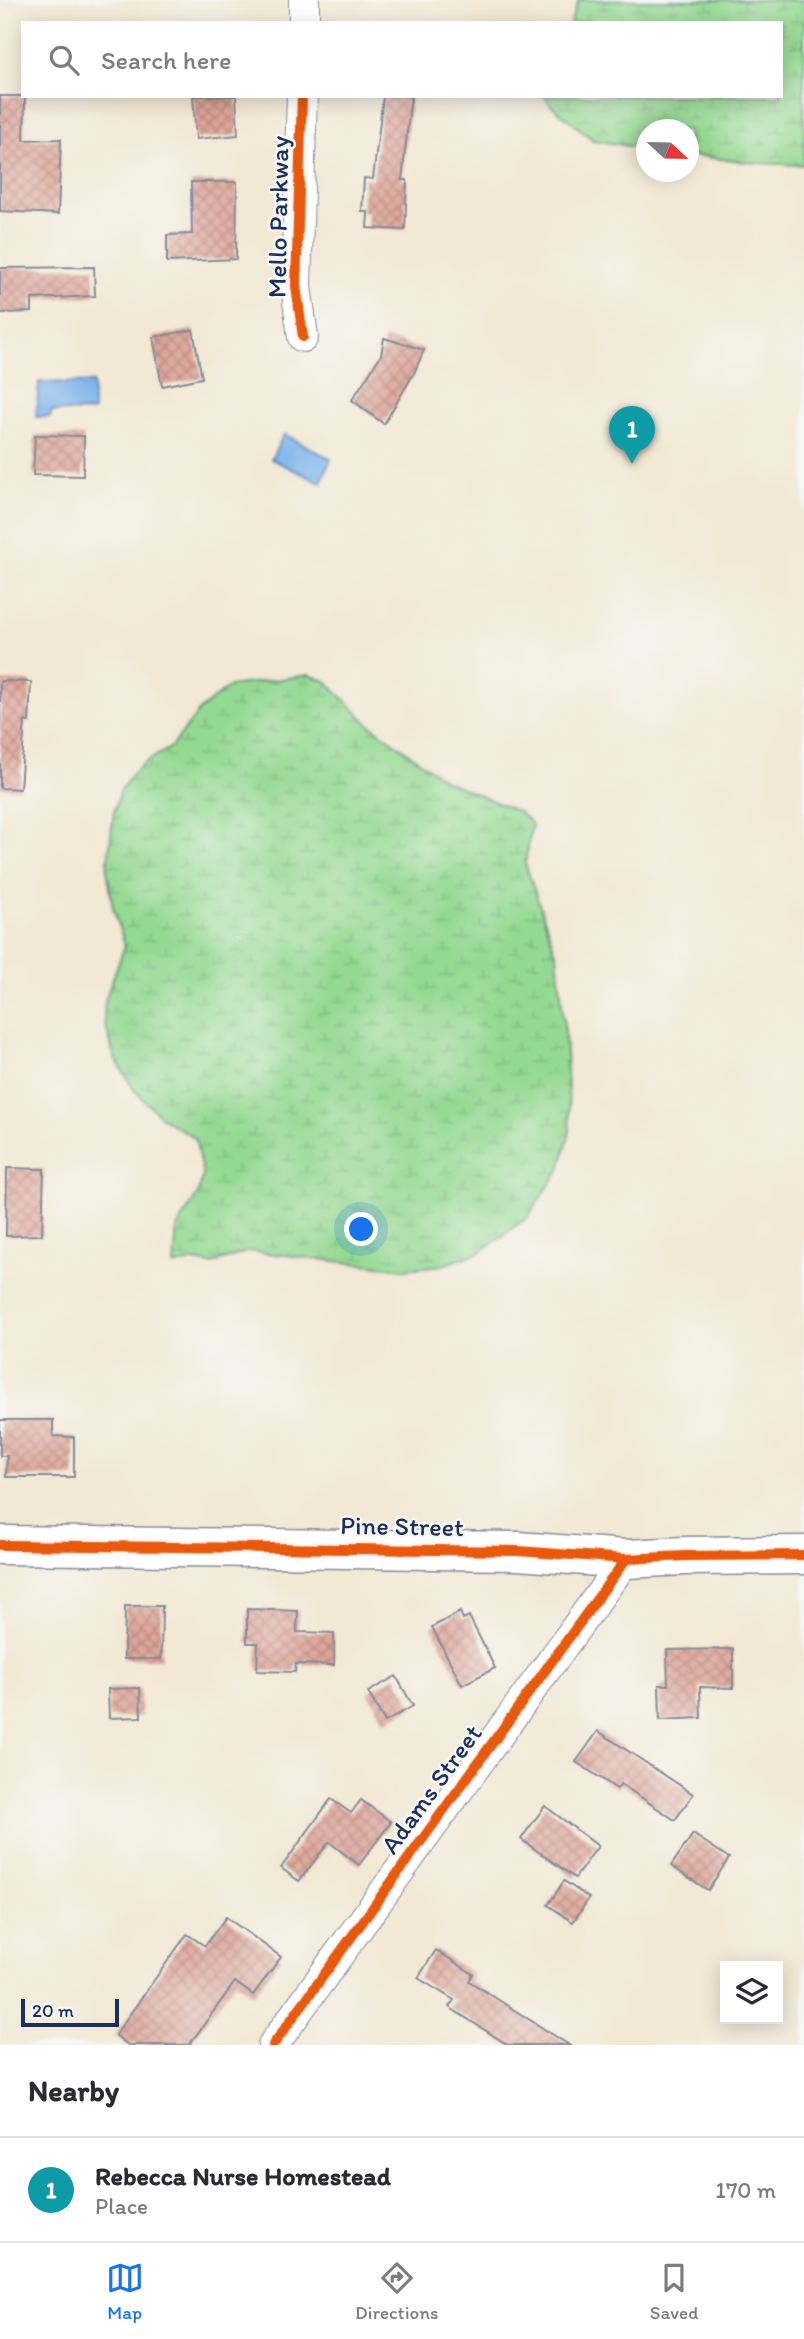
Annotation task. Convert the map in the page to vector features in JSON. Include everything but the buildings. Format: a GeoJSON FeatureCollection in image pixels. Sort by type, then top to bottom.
{"type":"FeatureCollection","features":[{"type":"Feature","properties":{"kind":"street"},"geometry":{"type":"LineString","coordinates":[[304,0],[304,21]]}},
{"type":"Feature","properties":{"kind":"street","name":"Mello Parkway"},"geometry":{"type":"LineString","coordinates":[[302,98],[296,286],[303,337]]}},
{"type":"Feature","properties":{"kind":"street","name":"Pine Street"},"geometry":{"type":"LineString","coordinates":[[0,1545],[518,1550],[626,1559],[804,1555]]}},
{"type":"Feature","properties":{"kind":"street","name":"Adams Street"},"geometry":{"type":"LineString","coordinates":[[273,2045],[626,1559]]}},
{"type":"Feature","properties":{"kind":"green space"},"geometry":{"type":"Polygon","coordinates":[[[579,0],[804,0],[804,165],[699,156],[699,119],[636,119],[636,147],[593,140],[546,98],[783,98],[783,21],[571,21],[579,0]]]}},
{"type":"Feature","properties":{"kind":"green space"},"geometry":{"type":"Polygon","coordinates":[[[309,675],[326,681],[368,723],[446,781],[519,812],[532,824],[525,863],[557,956],[565,1034],[570,1132],[560,1169],[527,1218],[480,1252],[443,1265],[404,1269],[249,1251],[212,1264],[193,1261],[174,1266],[177,1228],[197,1195],[203,1176],[195,1138],[162,1118],[134,1090],[114,1056],[104,1019],[105,1000],[125,945],[113,908],[107,869],[114,811],[120,792],[130,776],[144,763],[171,747],[200,710],[230,686],[309,675]]]}},
{"type":"Feature","properties":{"kind":"water"},"geometry":{"type":"Polygon","coordinates":[[[39,382],[93,383],[93,412],[52,411],[50,417],[36,417],[39,382]]]}},
{"type":"Feature","properties":{"kind":"water"},"geometry":{"type":"Polygon","coordinates":[[[284,434],[331,459],[321,483],[271,459],[284,434]]]}},
{"type":"Feature","properties":{"kind":"cycle path"},"geometry":{"type":"LineString","coordinates":[[302,98],[296,286],[303,337]]}},
{"type":"Feature","properties":{"kind":"cycle path"},"geometry":{"type":"LineString","coordinates":[[0,1545],[518,1551],[626,1559],[804,1555]]}},
{"type":"Feature","properties":{"kind":"cycle path"},"geometry":{"type":"LineString","coordinates":[[273,2045],[626,1559]]}},
{"type":"Feature","properties":{"kind":"place","name":"Rebecca Nurse Homestead"},"geometry":{"type":"Point","coordinates":[632,464]}}]}
